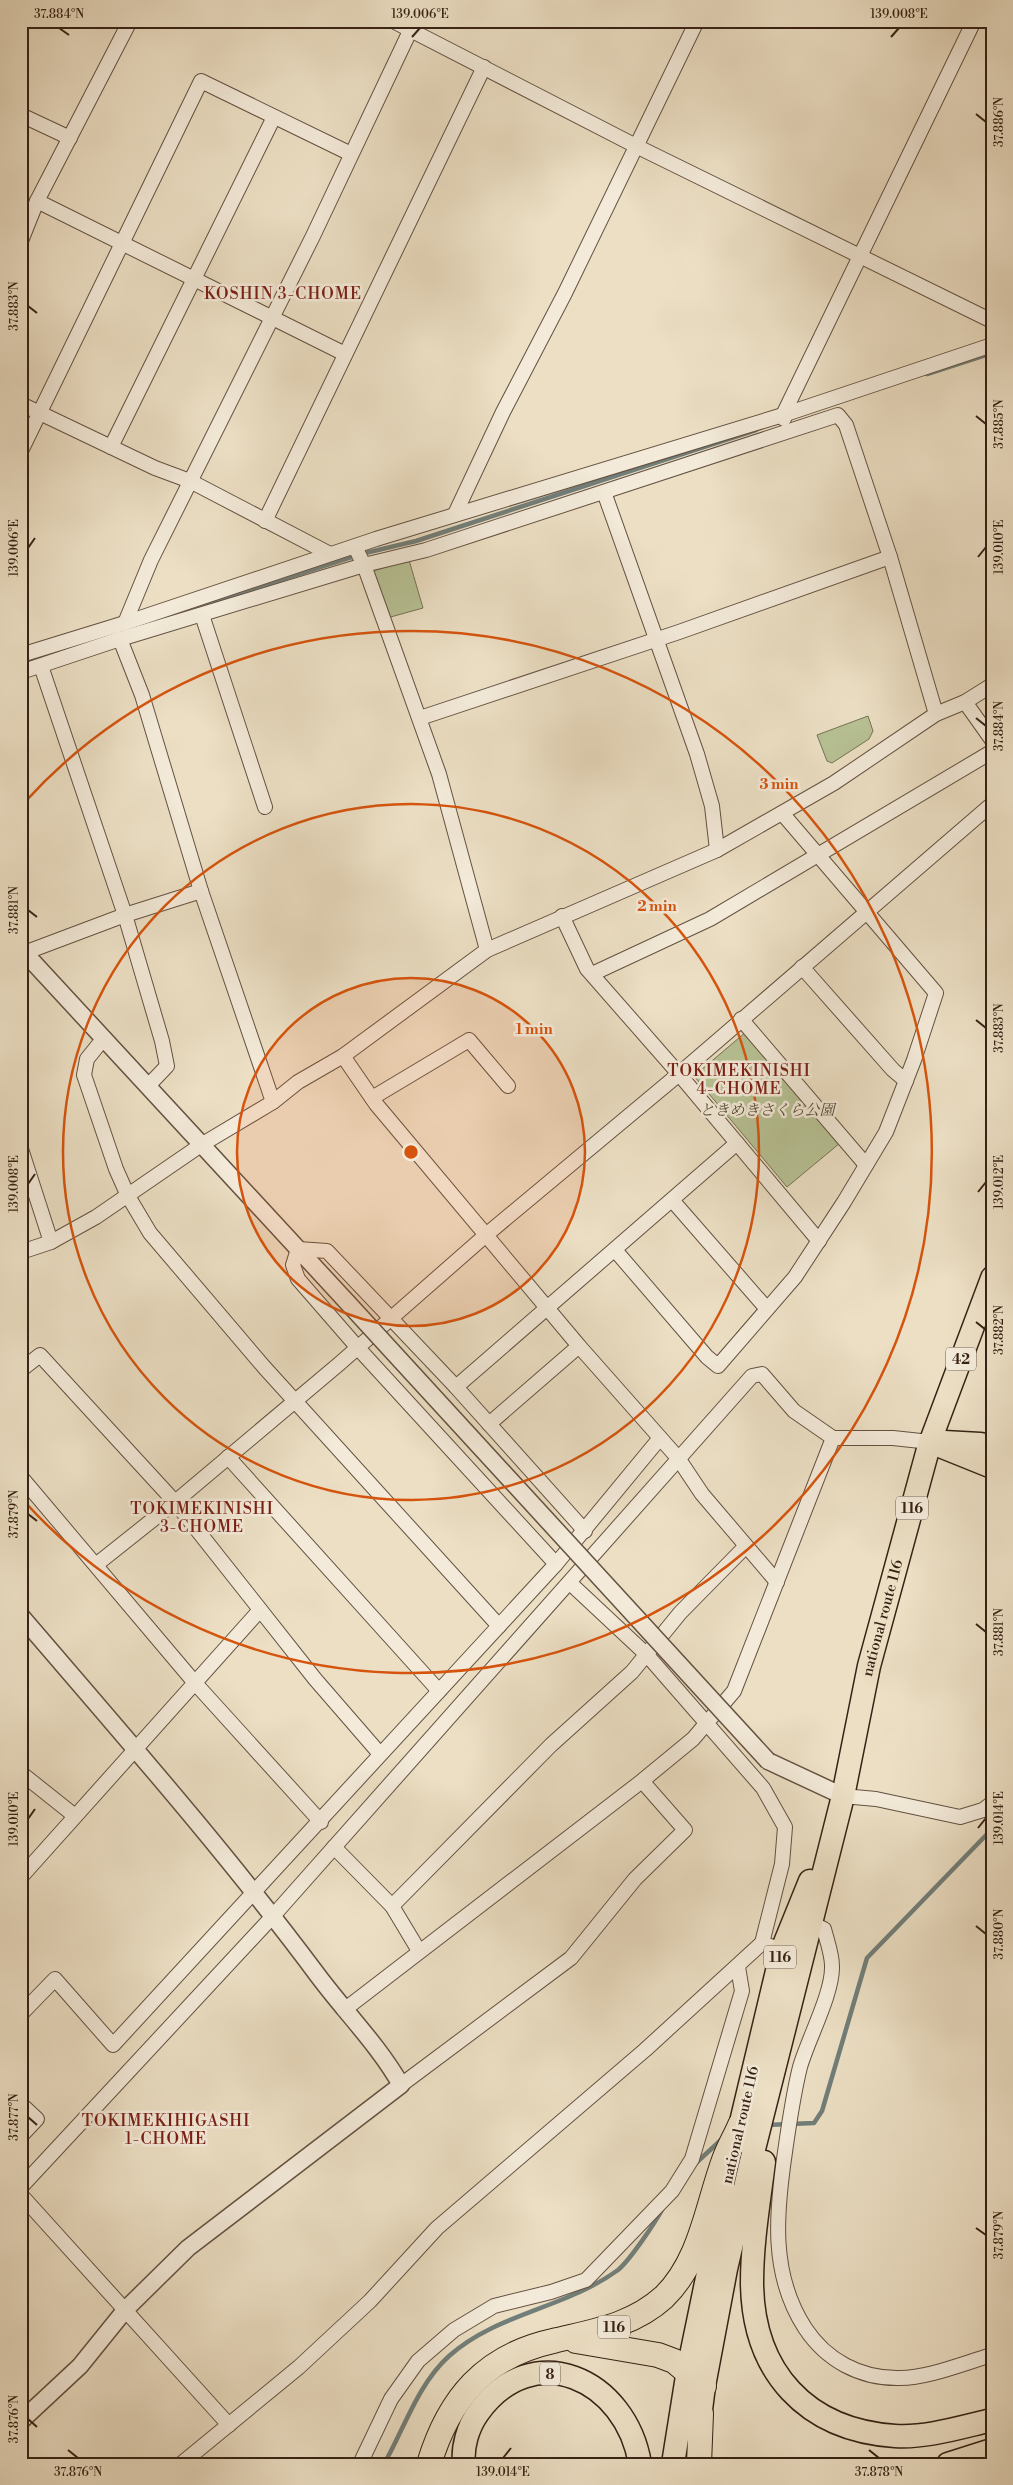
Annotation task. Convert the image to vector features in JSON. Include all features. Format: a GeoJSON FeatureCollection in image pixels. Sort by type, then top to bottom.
{"type":"FeatureCollection","features":[{"type":"Feature","properties":{"kind":"highway"},"geometry":{"type":"LineString","coordinates":[[930,1442],[980,1444],[992,1447]]}},
{"type":"Feature","properties":{"kind":"highway"},"geometry":{"type":"LineString","coordinates":[[930,1442],[992,1467]]}},
{"type":"Feature","properties":{"kind":"highway","name":"national route 116"},"geometry":{"type":"LineString","coordinates":[[673,2464],[726,2270],[780,2044],[843,1796],[869,1666],[930,1442]]}},
{"type":"Feature","properties":{"kind":"highway","name":"national route 116"},"geometry":{"type":"LineString","coordinates":[[701,2414],[696,2378],[711,2248],[740,2126],[772,1947],[843,1796]]}},
{"type":"Feature","properties":{"kind":"highway"},"geometry":{"type":"LineString","coordinates":[[780,2044],[754,2238],[752,2284],[757,2325],[768,2356],[784,2385],[807,2407],[836,2423],[860,2431],[897,2436],[924,2434],[992,2420]]}},
{"type":"Feature","properties":{"kind":"highway","name":"116"},"geometry":{"type":"LineString","coordinates":[[429,2464],[442,2426],[471,2386],[507,2356],[552,2341],[602,2331],[628,2322],[664,2296],[682,2273],[700,2236],[724,2159],[740,2126]]}},
{"type":"Feature","properties":{"kind":"highway"},"geometry":{"type":"LineString","coordinates":[[552,2341],[597,2344],[658,2355],[674,2361],[696,2378]]}},
{"type":"Feature","properties":{"kind":"highway","name":"8"},"geometry":{"type":"LineString","coordinates":[[464,2464],[466,2439],[474,2419],[488,2400],[508,2384],[531,2375],[555,2374],[579,2379],[592,2386],[617,2407],[630,2427],[640,2464]]}},
{"type":"Feature","properties":{"kind":"highway","name":"116"},"geometry":{"type":"LineString","coordinates":[[693,2464],[701,2414]]}},
{"type":"Feature","properties":{"kind":"highway","name":"116"},"geometry":{"type":"LineString","coordinates":[[699,2464],[701,2414]]}},
{"type":"Feature","properties":{"kind":"highway"},"geometry":{"type":"LineString","coordinates":[[948,2464],[992,2450]]}},
{"type":"Feature","properties":{"kind":"main road","name":"42"},"geometry":{"type":"LineString","coordinates":[[930,1442],[992,1277]]}},
{"type":"Feature","properties":{"kind":"street"},"geometry":{"type":"LineString","coordinates":[[21,241],[37,201],[130,21]]}},
{"type":"Feature","properties":{"kind":"street"},"geometry":{"type":"LineString","coordinates":[[392,21],[636,146],[992,321]]}},
{"type":"Feature","properties":{"kind":"street"},"geometry":{"type":"LineString","coordinates":[[455,514],[503,412],[697,21]]}},
{"type":"Feature","properties":{"kind":"street"},"geometry":{"type":"LineString","coordinates":[[786,430],[783,415],[858,255],[974,21]]}},
{"type":"Feature","properties":{"kind":"street"},"geometry":{"type":"LineString","coordinates":[[125,623],[151,560],[272,317],[410,31]]}},
{"type":"Feature","properties":{"kind":"street"},"geometry":{"type":"LineString","coordinates":[[265,521],[484,67]]}},
{"type":"Feature","properties":{"kind":"street"},"geometry":{"type":"LineString","coordinates":[[21,451],[200,81],[351,154]]}},
{"type":"Feature","properties":{"kind":"street"},"geometry":{"type":"LineString","coordinates":[[21,115],[70,138]]}},
{"type":"Feature","properties":{"kind":"street"},"geometry":{"type":"LineString","coordinates":[[111,447],[274,116]]}},
{"type":"Feature","properties":{"kind":"street"},"geometry":{"type":"LineString","coordinates":[[37,201],[345,354]]}},
{"type":"Feature","properties":{"kind":"street"},"geometry":{"type":"LineString","coordinates":[[21,655],[125,623],[455,514],[783,415],[992,345]]}},
{"type":"Feature","properties":{"kind":"street"},"geometry":{"type":"LineString","coordinates":[[21,404],[155,468],[190,481],[330,554]]}},
{"type":"Feature","properties":{"kind":"street"},"geometry":{"type":"LineString","coordinates":[[21,672],[120,639],[364,565],[426,550],[786,430],[838,415],[846,425],[890,557],[936,714]]}},
{"type":"Feature","properties":{"kind":"street"},"geometry":{"type":"LineString","coordinates":[[604,492],[625,548],[654,638],[697,754],[712,806],[717,850]]}},
{"type":"Feature","properties":{"kind":"street"},"geometry":{"type":"LineString","coordinates":[[355,547],[364,565],[439,774],[486,950]]}},
{"type":"Feature","properties":{"kind":"street"},"geometry":{"type":"LineString","coordinates":[[420,718],[654,638],[679,632],[890,557]]}},
{"type":"Feature","properties":{"kind":"street"},"geometry":{"type":"LineString","coordinates":[[202,615],[266,807]]}},
{"type":"Feature","properties":{"kind":"street"},"geometry":{"type":"LineString","coordinates":[[120,639],[142,695],[201,891],[274,1102]]}},
{"type":"Feature","properties":{"kind":"street"},"geometry":{"type":"LineString","coordinates":[[41,666],[125,915],[162,1041],[167,1066],[148,1086]]}},
{"type":"Feature","properties":{"kind":"street"},"geometry":{"type":"LineString","coordinates":[[21,1252],[51,1242],[96,1218],[201,1145],[274,1102],[298,1082],[343,1056],[486,950],[717,850],[834,783],[936,714],[965,702],[992,685]]}},
{"type":"Feature","properties":{"kind":"street"},"geometry":{"type":"LineString","coordinates":[[965,702],[992,740]]}},
{"type":"Feature","properties":{"kind":"street"},"geometry":{"type":"LineString","coordinates":[[592,974],[710,919],[988,754],[992,757]]}},
{"type":"Feature","properties":{"kind":"street"},"geometry":{"type":"LineString","coordinates":[[97,1564],[175,1502],[358,1348],[486,1235],[679,1074],[992,804]]}},
{"type":"Feature","properties":{"kind":"street"},"geometry":{"type":"LineString","coordinates":[[615,1250],[707,1357],[718,1366],[795,1276],[819,1240],[886,1132],[906,1081],[936,993],[782,813]]}},
{"type":"Feature","properties":{"kind":"street"},"geometry":{"type":"LineString","coordinates":[[201,891],[125,915],[23,951],[768,1760],[843,1796],[876,1799],[960,1817],[983,1810],[992,1802]]}},
{"type":"Feature","properties":{"kind":"street"},"geometry":{"type":"LineString","coordinates":[[562,916],[587,969],[679,1074],[819,1240]]}},
{"type":"Feature","properties":{"kind":"street"},"geometry":{"type":"LineString","coordinates":[[802,966],[893,1070],[906,1081]]}},
{"type":"Feature","properties":{"kind":"street"},"geometry":{"type":"LineString","coordinates":[[741,1020],[866,1165]]}},
{"type":"Feature","properties":{"kind":"street"},"geometry":{"type":"LineString","coordinates":[[104,1038],[87,1059],[84,1075],[116,1169],[128,1196],[150,1233],[295,1401],[499,1626]]}},
{"type":"Feature","properties":{"kind":"street"},"geometry":{"type":"LineString","coordinates":[[372,1098],[469,1040],[508,1086]]}},
{"type":"Feature","properties":{"kind":"street"},"geometry":{"type":"LineString","coordinates":[[343,1056],[372,1098],[579,1346],[678,1458],[702,1494],[777,1582]]}},
{"type":"Feature","properties":{"kind":"street"},"geometry":{"type":"LineString","coordinates":[[456,1387],[737,1143]]}},
{"type":"Feature","properties":{"kind":"street"},"geometry":{"type":"LineString","coordinates":[[21,1149],[51,1242]]}},
{"type":"Feature","properties":{"kind":"street"},"geometry":{"type":"LineString","coordinates":[[672,1200],[767,1309]]}},
{"type":"Feature","properties":{"kind":"street"},"geometry":{"type":"LineString","coordinates":[[298,1249],[327,1251],[456,1387],[585,1530]]}},
{"type":"Feature","properties":{"kind":"street"},"geometry":{"type":"LineString","coordinates":[[298,1249],[293,1264],[298,1279],[358,1348],[556,1564]]}},
{"type":"Feature","properties":{"kind":"street"},"geometry":{"type":"LineString","coordinates":[[489,1424],[579,1346]]}},
{"type":"Feature","properties":{"kind":"street"},"geometry":{"type":"LineString","coordinates":[[21,1370],[40,1355],[175,1502],[315,1679],[380,1754]]}},
{"type":"Feature","properties":{"kind":"street"},"geometry":{"type":"LineString","coordinates":[[21,2187],[273,1916],[570,1584],[678,1458],[752,1376],[762,1374],[794,1411],[833,1438],[893,1438],[930,1442]]}},
{"type":"Feature","properties":{"kind":"street"},"geometry":{"type":"LineString","coordinates":[[21,2014],[55,1979],[113,2046],[556,1564],[660,1438]]}},
{"type":"Feature","properties":{"kind":"street"},"geometry":{"type":"LineString","coordinates":[[344,2010],[418,1951],[642,1781],[693,1739],[734,1691],[833,1438]]}},
{"type":"Feature","properties":{"kind":"street"},"geometry":{"type":"LineString","coordinates":[[228,1457],[439,1691]]}},
{"type":"Feature","properties":{"kind":"street"},"geometry":{"type":"LineString","coordinates":[[21,1477],[97,1564],[195,1683],[320,1822]]}},
{"type":"Feature","properties":{"kind":"street"},"geometry":{"type":"LineString","coordinates":[[392,1906],[551,1745],[632,1672],[680,1614],[746,1547]]}},
{"type":"Feature","properties":{"kind":"street"},"geometry":{"type":"LineString","coordinates":[[181,2464],[299,2367],[370,2301],[437,2228],[738,1967],[772,1947],[785,1827],[763,1788],[647,1655],[570,1584]]}},
{"type":"Feature","properties":{"kind":"street"},"geometry":{"type":"LineString","coordinates":[[21,1877],[260,1610]]}},
{"type":"Feature","properties":{"kind":"street"},"geometry":{"type":"LineString","coordinates":[[21,1616],[254,1892],[344,2010],[388,2062],[401,2085]]}},
{"type":"Feature","properties":{"kind":"street"},"geometry":{"type":"LineString","coordinates":[[21,1773],[75,1816]]}},
{"type":"Feature","properties":{"kind":"street"},"geometry":{"type":"LineString","coordinates":[[21,2421],[80,2366],[126,2309],[188,2248],[571,1958],[635,1879],[684,1830],[642,1781]]}},
{"type":"Feature","properties":{"kind":"street"},"geometry":{"type":"LineString","coordinates":[[334,1847],[392,1906],[418,1951]]}},
{"type":"Feature","properties":{"kind":"street"},"geometry":{"type":"LineString","coordinates":[[811,1923],[824,1929],[832,1967],[827,1993],[800,2067],[789,2122],[778,2203],[776,2236],[785,2290],[796,2315],[816,2346],[839,2363],[857,2371],[900,2378],[916,2376],[992,2356]]}},
{"type":"Feature","properties":{"kind":"street"},"geometry":{"type":"LineString","coordinates":[[360,2464],[391,2399],[418,2362],[454,2330],[494,2306],[551,2292],[586,2280],[672,2191],[692,2159],[740,2000],[742,1991],[738,1967]]}},
{"type":"Feature","properties":{"kind":"street"},"geometry":{"type":"LineString","coordinates":[[21,2104],[37,2119],[21,2136]]}},
{"type":"Feature","properties":{"kind":"street"},"geometry":{"type":"LineString","coordinates":[[21,2194],[229,2425]]}},
{"type":"Feature","properties":{"kind":"green space"},"geometry":{"type":"Polygon","coordinates":[[[409,560],[423,608],[387,618],[373,571],[409,560]]]}},
{"type":"Feature","properties":{"kind":"green space"},"geometry":{"type":"Polygon","coordinates":[[[868,716],[873,731],[869,739],[832,763],[827,761],[817,735],[868,716]]]}},
{"type":"Feature","properties":{"kind":"green space","name":"ときめきさくら公園"},"geometry":{"type":"Polygon","coordinates":[[[746,1032],[840,1143],[787,1187],[694,1076],[746,1032]]]}},
{"type":"Feature","properties":{"kind":"waterway"},"geometry":{"type":"LineString","coordinates":[[927,374],[992,353]]}},
{"type":"Feature","properties":{"kind":"waterway"},"geometry":{"type":"LineString","coordinates":[[153,621],[361,554],[416,541],[756,430]]}},
{"type":"Feature","properties":{"kind":"waterway"},"geometry":{"type":"LineString","coordinates":[[21,665],[96,639]]}},
{"type":"Feature","properties":{"kind":"waterway"},"geometry":{"type":"LineString","coordinates":[[767,2125],[814,2123],[822,2111],[867,1958],[992,1829]]}},
{"type":"Feature","properties":{"kind":"waterway"},"geometry":{"type":"LineString","coordinates":[[695,2164],[722,2139]]}},
{"type":"Feature","properties":{"kind":"waterway"},"geometry":{"type":"LineString","coordinates":[[384,2464],[420,2393],[438,2367],[449,2356],[488,2330],[598,2283],[618,2270],[642,2241],[663,2208]]}},
{"type":"Feature","properties":{"kind":"district","name":"KOSHIN 3-CHOME"},"geometry":{"type":"Point","coordinates":[283,293]}},
{"type":"Feature","properties":{"kind":"district","name":"TOKIMEKINISHI 4-CHOME"},"geometry":{"type":"Point","coordinates":[739,1079]}},
{"type":"Feature","properties":{"kind":"district","name":"TOKIMEKINISHI 3-CHOME"},"geometry":{"type":"Point","coordinates":[202,1517]}},
{"type":"Feature","properties":{"kind":"district","name":"TOKIMEKIHIGASHI 1-CHOME"},"geometry":{"type":"Point","coordinates":[166,2129]}}]}
